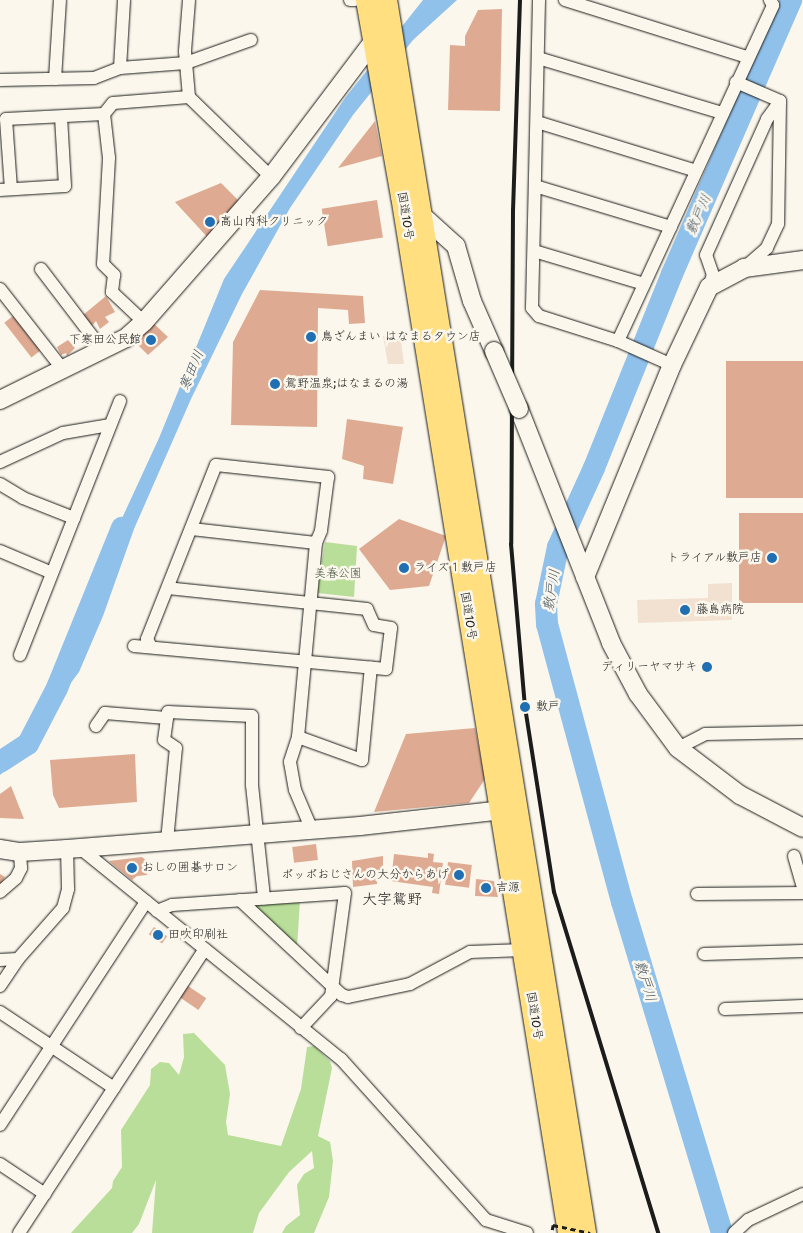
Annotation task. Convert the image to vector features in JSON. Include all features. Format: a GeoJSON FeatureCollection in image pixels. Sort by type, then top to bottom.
{"type":"FeatureCollection","features":[{"type":"Feature","properties":{"kind":"highway","name":"国道10号"},"geometry":{"type":"LineString","coordinates":[[367,0],[383,28],[398,73],[402,196],[585,1233]]}},
{"type":"Feature","properties":{"kind":"highway","name":"国道10号"},"geometry":{"type":"LineString","coordinates":[[383,28],[382,95],[400,138],[422,217],[509,809],[523,950],[560,1231]]}},
{"type":"Feature","properties":{"kind":"street"},"geometry":{"type":"LineString","coordinates":[[55,79],[60,0]]}},
{"type":"Feature","properties":{"kind":"street"},"geometry":{"type":"LineString","coordinates":[[120,68],[124,0]]}},
{"type":"Feature","properties":{"kind":"street"},"geometry":{"type":"LineString","coordinates":[[189,0],[186,63],[189,97],[271,177]]}},
{"type":"Feature","properties":{"kind":"street"},"geometry":{"type":"LineString","coordinates":[[350,0],[355,0]]}},
{"type":"Feature","properties":{"kind":"street"},"geometry":{"type":"LineString","coordinates":[[539,0],[532,308],[539,316],[624,343],[667,363]]}},
{"type":"Feature","properties":{"kind":"street"},"geometry":{"type":"LineString","coordinates":[[565,0],[747,57]]}},
{"type":"Feature","properties":{"kind":"street"},"geometry":{"type":"LineString","coordinates":[[624,343],[644,284],[723,114],[740,84],[747,57],[773,5],[770,0]]}},
{"type":"Feature","properties":{"kind":"street"},"geometry":{"type":"LineString","coordinates":[[0,400],[61,367],[126,338],[144,322],[271,177],[383,28]]}},
{"type":"Feature","properties":{"kind":"street"},"geometry":{"type":"LineString","coordinates":[[0,80],[94,78],[120,68],[186,63],[251,40]]}},
{"type":"Feature","properties":{"kind":"street"},"geometry":{"type":"LineString","coordinates":[[538,58],[723,114]]}},
{"type":"Feature","properties":{"kind":"street"},"geometry":{"type":"LineString","coordinates":[[740,84],[775,99]]}},
{"type":"Feature","properties":{"kind":"street"},"geometry":{"type":"LineString","coordinates":[[61,117],[65,186],[6,190],[6,120],[104,114],[113,104],[189,97]]}},
{"type":"Feature","properties":{"kind":"street"},"geometry":{"type":"LineString","coordinates":[[709,287],[744,268],[767,248],[778,224],[775,99]]}},
{"type":"Feature","properties":{"kind":"street"},"geometry":{"type":"LineString","coordinates":[[585,576],[667,363],[709,287],[713,275],[706,254],[775,99]]}},
{"type":"Feature","properties":{"kind":"street"},"geometry":{"type":"LineString","coordinates":[[104,114],[109,158],[103,264],[114,275],[112,292],[144,322]]}},
{"type":"Feature","properties":{"kind":"street"},"geometry":{"type":"LineString","coordinates":[[537,122],[696,171]]}},
{"type":"Feature","properties":{"kind":"street"},"geometry":{"type":"LineString","coordinates":[[535,186],[670,227]]}},
{"type":"Feature","properties":{"kind":"street"},"geometry":{"type":"LineString","coordinates":[[402,196],[422,217],[456,246],[472,301],[519,410],[611,643],[638,694],[678,748],[740,795],[803,828]]}},
{"type":"Feature","properties":{"kind":"street"},"geometry":{"type":"LineString","coordinates":[[534,251],[644,284]]}},
{"type":"Feature","properties":{"kind":"street"},"geometry":{"type":"LineString","coordinates":[[744,268],[803,260]]}},
{"type":"Feature","properties":{"kind":"street"},"geometry":{"type":"LineString","coordinates":[[41,269],[102,349]]}},
{"type":"Feature","properties":{"kind":"street"},"geometry":{"type":"LineString","coordinates":[[0,289],[61,367]]}},
{"type":"Feature","properties":{"kind":"street"},"geometry":{"type":"LineString","coordinates":[[20,655],[120,401]]}},
{"type":"Feature","properties":{"kind":"street"},"geometry":{"type":"LineString","coordinates":[[0,462],[63,433],[110,425]]}},
{"type":"Feature","properties":{"kind":"street"},"geometry":{"type":"LineString","coordinates":[[151,647],[147,639],[216,466],[328,477],[321,531],[316,543],[298,737],[290,755],[290,771],[312,830]]}},
{"type":"Feature","properties":{"kind":"street"},"geometry":{"type":"LineString","coordinates":[[0,484],[24,498],[74,518]]}},
{"type":"Feature","properties":{"kind":"street"},"geometry":{"type":"LineString","coordinates":[[191,529],[316,543]]}},
{"type":"Feature","properties":{"kind":"street"},"geometry":{"type":"LineString","coordinates":[[0,552],[52,573]]}},
{"type":"Feature","properties":{"kind":"street"},"geometry":{"type":"LineString","coordinates":[[134,646],[386,669],[391,628],[374,625],[367,609],[168,588]]}},
{"type":"Feature","properties":{"kind":"street"},"geometry":{"type":"LineString","coordinates":[[298,737],[362,760],[371,667]]}},
{"type":"Feature","properties":{"kind":"street"},"geometry":{"type":"LineString","coordinates":[[167,841],[176,748],[164,740],[168,712],[252,716],[252,785],[264,898]]}},
{"type":"Feature","properties":{"kind":"street"},"geometry":{"type":"LineString","coordinates":[[96,726],[105,713],[167,718]]}},
{"type":"Feature","properties":{"kind":"street"},"geometry":{"type":"LineString","coordinates":[[678,748],[704,734],[803,732]]}},
{"type":"Feature","properties":{"kind":"street"},"geometry":{"type":"LineString","coordinates":[[0,848],[20,852],[312,830],[509,809]]}},
{"type":"Feature","properties":{"kind":"street"},"geometry":{"type":"LineString","coordinates":[[74,848],[158,911],[341,1059],[486,1220],[526,1233]]}},
{"type":"Feature","properties":{"kind":"street"},"geometry":{"type":"LineString","coordinates":[[0,986],[18,959],[63,908],[74,848]]}},
{"type":"Feature","properties":{"kind":"street"},"geometry":{"type":"LineString","coordinates":[[0,892],[16,878],[21,868],[20,852]]}},
{"type":"Feature","properties":{"kind":"street"},"geometry":{"type":"LineString","coordinates":[[794,856],[803,887]]}},
{"type":"Feature","properties":{"kind":"street"},"geometry":{"type":"LineString","coordinates":[[158,911],[172,905],[345,893],[331,996],[301,1028]]}},
{"type":"Feature","properties":{"kind":"street"},"geometry":{"type":"LineString","coordinates":[[697,894],[803,893]]}},
{"type":"Feature","properties":{"kind":"street"},"geometry":{"type":"LineString","coordinates":[[240,900],[334,984],[342,995],[356,996],[410,984],[470,952],[523,950]]}},
{"type":"Feature","properties":{"kind":"street"},"geometry":{"type":"LineString","coordinates":[[0,1125],[146,902]]}},
{"type":"Feature","properties":{"kind":"street"},"geometry":{"type":"LineString","coordinates":[[19,1233],[205,949]]}},
{"type":"Feature","properties":{"kind":"street"},"geometry":{"type":"LineString","coordinates":[[704,954],[803,951]]}},
{"type":"Feature","properties":{"kind":"street"},"geometry":{"type":"LineString","coordinates":[[0,960],[18,959]]}},
{"type":"Feature","properties":{"kind":"street"},"geometry":{"type":"LineString","coordinates":[[725,1009],[803,1006]]}},
{"type":"Feature","properties":{"kind":"street"},"geometry":{"type":"LineString","coordinates":[[0,1012],[114,1088]]}},
{"type":"Feature","properties":{"kind":"street"},"geometry":{"type":"LineString","coordinates":[[0,1164],[45,1194]]}},
{"type":"Feature","properties":{"kind":"street"},"geometry":{"type":"LineString","coordinates":[[738,1230],[748,1220],[803,1194]]}},
{"type":"Feature","properties":{"kind":"path"},"geometry":{"type":"LineString","coordinates":[[560,1231],[554,1225],[590,1233]]}},
{"type":"Feature","properties":{"kind":"shaded area"},"geometry":{"type":"Polygon","coordinates":[[[400,334],[404,364],[388,364],[383,336],[400,334]]]}},
{"type":"Feature","properties":{"kind":"shaded area","name":"藤島病院"},"geometry":{"type":"Polygon","coordinates":[[[732,583],[732,620],[638,623],[637,600],[708,598],[708,584],[732,583]]]}},
{"type":"Feature","properties":{"kind":"green space","name":"美春公園"},"geometry":{"type":"Polygon","coordinates":[[[325,542],[357,546],[354,597],[317,593],[325,542]]]}},
{"type":"Feature","properties":{"kind":"green space"},"geometry":{"type":"Polygon","coordinates":[[[300,900],[297,948],[252,907],[255,903],[300,900]]]}},
{"type":"Feature","properties":{"kind":"green space"},"geometry":{"type":"Polygon","coordinates":[[[194,1033],[225,1065],[230,1094],[226,1122],[228,1135],[281,1146],[301,1089],[307,1047],[314,1046],[330,1061],[332,1068],[318,1136],[330,1142],[333,1161],[329,1197],[314,1233],[282,1233],[286,1226],[300,1215],[297,1185],[304,1174],[314,1168],[312,1151],[289,1172],[259,1213],[253,1233],[152,1233],[156,1180],[139,1224],[132,1233],[71,1233],[112,1188],[113,1181],[122,1167],[121,1130],[150,1085],[151,1069],[160,1062],[169,1063],[179,1075],[184,1057],[183,1034],[194,1033]]]}},
{"type":"Feature","properties":{"kind":"water"},"geometry":{"type":"Polygon","coordinates":[[[423,0],[457,0],[413,40],[353,115],[290,208],[242,294],[191,399],[134,529],[103,616],[79,672],[49,712],[26,753],[0,775],[0,768],[17,755],[27,741],[84,644],[105,593],[112,545],[118,527],[159,438],[224,279],[345,98],[423,0]]]}},
{"type":"Feature","properties":{"kind":"building"},"geometry":{"type":"Polygon","coordinates":[[[502,9],[500,111],[448,110],[450,45],[465,46],[465,36],[478,10],[502,9]]]}},
{"type":"Feature","properties":{"kind":"building"},"geometry":{"type":"Polygon","coordinates":[[[375,121],[382,156],[338,168],[375,121]]]}},
{"type":"Feature","properties":{"kind":"building","name":"高山内科クリニック"},"geometry":{"type":"Polygon","coordinates":[[[221,183],[242,204],[210,240],[175,202],[221,183]]]}},
{"type":"Feature","properties":{"kind":"building"},"geometry":{"type":"Polygon","coordinates":[[[377,200],[383,238],[328,246],[322,209],[377,200]]]}},
{"type":"Feature","properties":{"kind":"building","name":"鴛野温泉;はなまるの湯"},"geometry":{"type":"Polygon","coordinates":[[[260,290],[363,296],[365,323],[349,324],[348,310],[318,308],[317,427],[231,425],[233,342],[260,290]]]}},
{"type":"Feature","properties":{"kind":"building"},"geometry":{"type":"Polygon","coordinates":[[[106,296],[115,312],[105,317],[109,322],[100,329],[96,321],[91,327],[83,315],[106,296]]]}},
{"type":"Feature","properties":{"kind":"building"},"geometry":{"type":"Polygon","coordinates":[[[13,316],[40,351],[31,357],[4,323],[13,316]]]}},
{"type":"Feature","properties":{"kind":"building","name":"下寒田公民館"},"geometry":{"type":"Polygon","coordinates":[[[151,321],[168,337],[148,355],[135,342],[144,322],[151,321]]]}},
{"type":"Feature","properties":{"kind":"building"},"geometry":{"type":"Polygon","coordinates":[[[68,340],[75,348],[67,356],[66,353],[61,355],[57,347],[68,340]]]}},
{"type":"Feature","properties":{"kind":"building"},"geometry":{"type":"Polygon","coordinates":[[[726,361],[803,361],[803,498],[726,498],[726,361]]]}},
{"type":"Feature","properties":{"kind":"building"},"geometry":{"type":"Polygon","coordinates":[[[347,419],[403,427],[393,484],[363,479],[364,466],[342,459],[347,419]]]}},
{"type":"Feature","properties":{"kind":"building","name":"トライアル敷戸店"},"geometry":{"type":"Polygon","coordinates":[[[739,513],[803,513],[803,603],[739,603],[739,513]]]}},
{"type":"Feature","properties":{"kind":"building","name":"ライズ１敷戸店"},"geometry":{"type":"Polygon","coordinates":[[[399,519],[446,536],[429,586],[390,590],[359,549],[399,519]]]}},
{"type":"Feature","properties":{"kind":"building"},"geometry":{"type":"Polygon","coordinates":[[[475,728],[485,779],[469,803],[374,812],[406,734],[475,728]]]}},
{"type":"Feature","properties":{"kind":"building"},"geometry":{"type":"Polygon","coordinates":[[[135,754],[137,802],[59,808],[53,795],[50,760],[135,754]]]}},
{"type":"Feature","properties":{"kind":"building"},"geometry":{"type":"Polygon","coordinates":[[[11,786],[24,819],[0,818],[0,794],[11,786]]]}},
{"type":"Feature","properties":{"kind":"building"},"geometry":{"type":"Polygon","coordinates":[[[316,844],[318,860],[294,863],[292,847],[316,844]]]}},
{"type":"Feature","properties":{"kind":"building"},"geometry":{"type":"Polygon","coordinates":[[[428,853],[434,854],[433,862],[443,863],[439,894],[432,893],[433,887],[391,881],[394,854],[428,858],[428,853]]]}},
{"type":"Feature","properties":{"kind":"building"},"geometry":{"type":"Polygon","coordinates":[[[383,856],[383,871],[378,871],[377,884],[353,887],[352,861],[383,856]]]}},
{"type":"Feature","properties":{"kind":"building","name":"おしの囲碁サロン"},"geometry":{"type":"Polygon","coordinates":[[[142,857],[147,861],[147,875],[137,876],[132,880],[109,861],[142,857]]]}},
{"type":"Feature","properties":{"kind":"building","name":"ポッポおじさんの大分からあげ"},"geometry":{"type":"Polygon","coordinates":[[[448,862],[472,865],[469,888],[445,885],[448,862]]]}},
{"type":"Feature","properties":{"kind":"building"},"geometry":{"type":"Polygon","coordinates":[[[0,874],[5,877],[0,885],[0,874]]]}},
{"type":"Feature","properties":{"kind":"building","name":"吉源"},"geometry":{"type":"Polygon","coordinates":[[[476,879],[494,881],[498,897],[475,896],[476,879]]]}},
{"type":"Feature","properties":{"kind":"building","name":"田吹印刷社"},"geometry":{"type":"Polygon","coordinates":[[[154,927],[167,936],[162,944],[149,934],[154,927]]]}},
{"type":"Feature","properties":{"kind":"building"},"geometry":{"type":"Polygon","coordinates":[[[188,986],[206,998],[198,1010],[180,998],[188,986]]]}},
{"type":"Feature","properties":{"kind":"waterway","name":"敷戸川"},"geometry":{"type":"LineString","coordinates":[[722,1233],[622,902],[547,624],[546,604],[558,547],[594,468],[672,274],[791,0]]}},
{"type":"Feature","properties":{"kind":"waterway","name":"寒田川"},"geometry":{"type":"LineString","coordinates":[[0,762],[28,744],[57,688],[122,528]]}},
{"type":"Feature","properties":{"kind":"railway"},"geometry":{"type":"LineString","coordinates":[[520,0],[513,210],[511,544],[525,707],[554,892],[658,1233]]}},
{"type":"Feature","properties":{"kind":"place","name":"高山内科クリニック"},"geometry":{"type":"Point","coordinates":[210,222]}},
{"type":"Feature","properties":{"kind":"place","name":"鳥ざんまい はなまるタウン店"},"geometry":{"type":"Point","coordinates":[311,337]}},
{"type":"Feature","properties":{"kind":"place","name":"下寒田公民館"},"geometry":{"type":"Point","coordinates":[151,340]}},
{"type":"Feature","properties":{"kind":"place","name":"鴛野温泉;はなまるの湯"},"geometry":{"type":"Point","coordinates":[275,384]}},
{"type":"Feature","properties":{"kind":"place","name":"トライアル敷戸店"},"geometry":{"type":"Point","coordinates":[772,558]}},
{"type":"Feature","properties":{"kind":"place","name":"ライズ１敷戸店"},"geometry":{"type":"Point","coordinates":[404,568]}},
{"type":"Feature","properties":{"kind":"place","name":"藤島病院"},"geometry":{"type":"Point","coordinates":[685,610]}},
{"type":"Feature","properties":{"kind":"place","name":"ディリーヤマサキ"},"geometry":{"type":"Point","coordinates":[707,667]}},
{"type":"Feature","properties":{"kind":"place","name":"敷戸"},"geometry":{"type":"Point","coordinates":[525,707]}},
{"type":"Feature","properties":{"kind":"place","name":"おしの囲碁サロン"},"geometry":{"type":"Point","coordinates":[132,868]}},
{"type":"Feature","properties":{"kind":"place","name":"ポッポおじさんの大分からあげ"},"geometry":{"type":"Point","coordinates":[459,875]}},
{"type":"Feature","properties":{"kind":"place","name":"吉源"},"geometry":{"type":"Point","coordinates":[486,888]}},
{"type":"Feature","properties":{"kind":"place","name":"田吹印刷社"},"geometry":{"type":"Point","coordinates":[158,935]}},
{"type":"Feature","properties":{"kind":"district","name":"大字鴛野"},"geometry":{"type":"Point","coordinates":[392,900]}}]}
